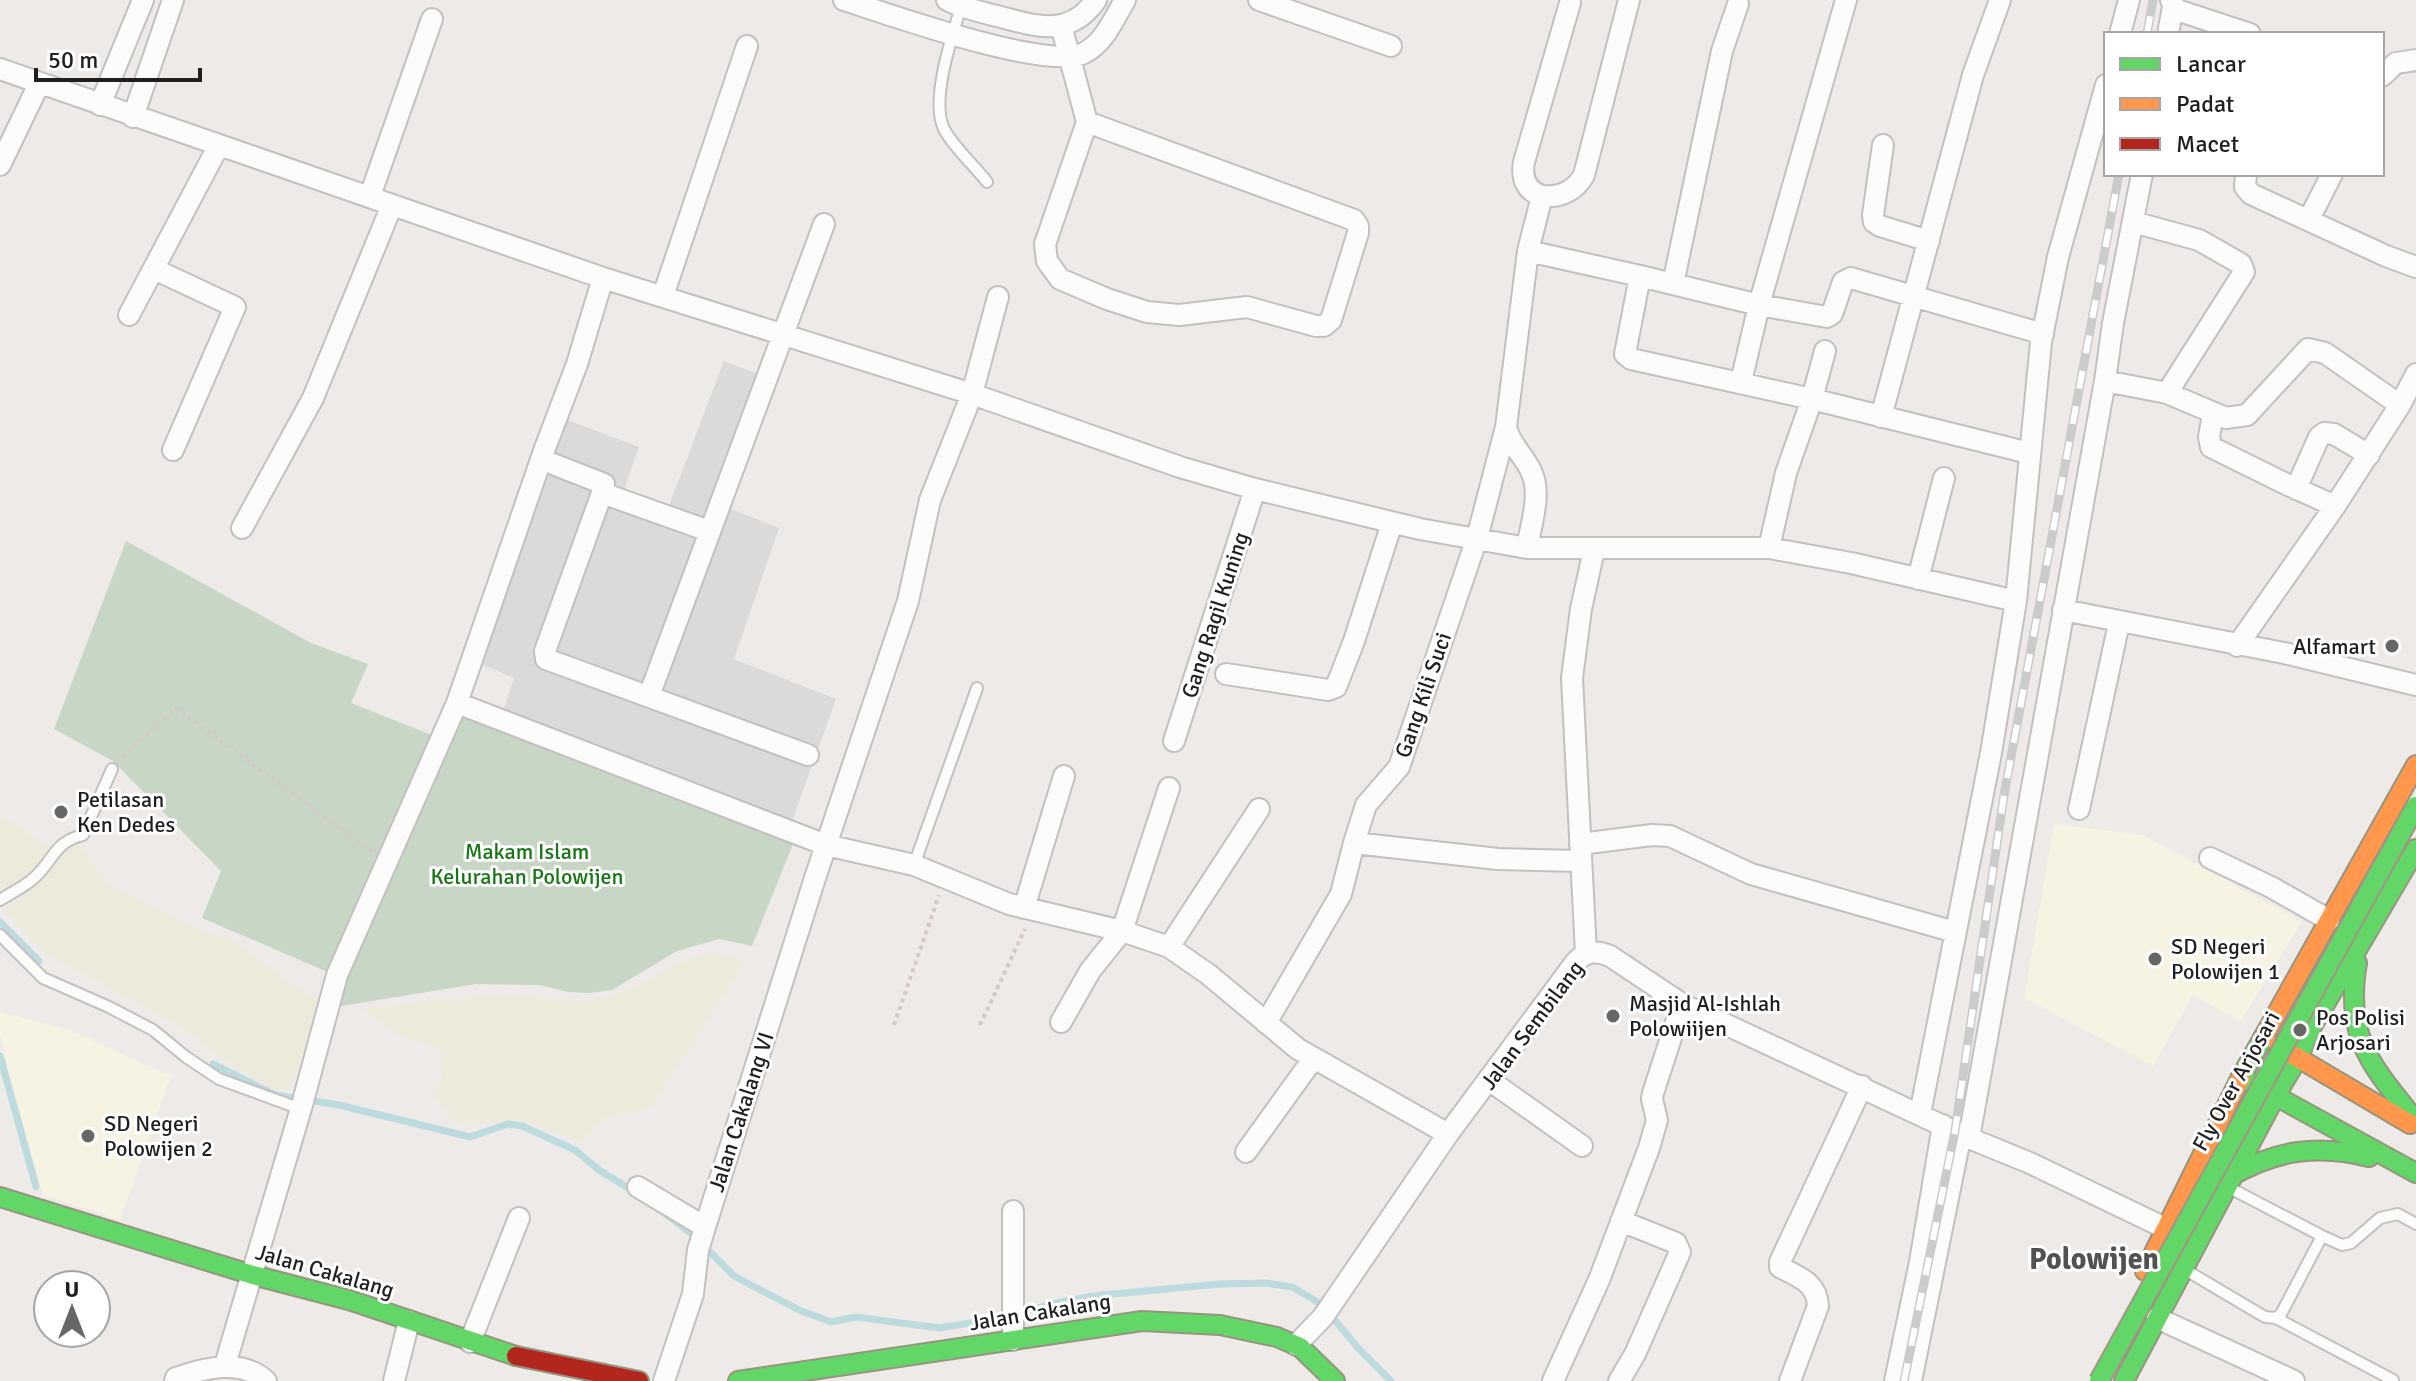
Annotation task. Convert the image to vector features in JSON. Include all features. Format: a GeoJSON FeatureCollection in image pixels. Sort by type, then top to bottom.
{"type":"FeatureCollection","features":[{"type":"Feature","properties":{"kind":"main road"},"geometry":{"type":"LineString","coordinates":[[2084,1381],[2153,1256],[2241,1077],[2416,765]]}},
{"type":"Feature","properties":{"kind":"main road","name":"Fly Over Arjosari"},"geometry":{"type":"LineString","coordinates":[[2099,1381],[2416,806]]}},
{"type":"Feature","properties":{"kind":"main road"},"geometry":{"type":"LineString","coordinates":[[2124,1381],[2229,1181],[2298,1058],[2311,1028],[2416,849]]}},
{"type":"Feature","properties":{"kind":"main road"},"geometry":{"type":"LineString","coordinates":[[2362,942],[2351,991],[2358,1037],[2372,1064],[2416,1121]]}},
{"type":"Feature","properties":{"kind":"main road"},"geometry":{"type":"LineString","coordinates":[[2263,1037],[2416,1128]]}},
{"type":"Feature","properties":{"kind":"main road"},"geometry":{"type":"LineString","coordinates":[[2241,1077],[2414,1172]]}},
{"type":"Feature","properties":{"kind":"main road"},"geometry":{"type":"LineString","coordinates":[[2229,1181],[2258,1159],[2289,1150],[2314,1148],[2351,1152],[2414,1172]]}},
{"type":"Feature","properties":{"kind":"main road","name":"Jalan Cakalang"},"geometry":{"type":"LineString","coordinates":[[0,1197],[253,1275],[349,1300],[523,1358],[639,1381]]}},
{"type":"Feature","properties":{"kind":"main road","name":"Jalan Cakalang"},"geometry":{"type":"LineString","coordinates":[[738,1381],[869,1372],[1013,1324],[1142,1321],[1264,1333],[1296,1345],[1335,1381]]}},
{"type":"Feature","properties":{"kind":"street"},"geometry":{"type":"LineString","coordinates":[[100,105],[143,0]]}},
{"type":"Feature","properties":{"kind":"street"},"geometry":{"type":"LineString","coordinates":[[133,117],[173,0]]}},
{"type":"Feature","properties":{"kind":"street"},"geometry":{"type":"LineString","coordinates":[[844,0],[952,35],[1016,50],[1070,58],[1096,45],[1125,0]]}},
{"type":"Feature","properties":{"kind":"street"},"geometry":{"type":"LineString","coordinates":[[954,4],[1040,27],[1078,19],[1087,13],[1096,0]]}},
{"type":"Feature","properties":{"kind":"street"},"geometry":{"type":"LineString","coordinates":[[1259,0],[1391,46]]}},
{"type":"Feature","properties":{"kind":"street"},"geometry":{"type":"LineString","coordinates":[[1570,3],[1523,170],[1526,186],[1542,196],[1556,197],[1568,192],[1584,175],[1629,0]]}},
{"type":"Feature","properties":{"kind":"street"},"geometry":{"type":"LineString","coordinates":[[1741,382],[1759,305],[1846,0]]}},
{"type":"Feature","properties":{"kind":"street"},"geometry":{"type":"LineString","coordinates":[[1881,417],[1973,75],[2000,0]]}},
{"type":"Feature","properties":{"kind":"street"},"geometry":{"type":"LineString","coordinates":[[2121,32],[2129,0]]}},
{"type":"Feature","properties":{"kind":"street"},"geometry":{"type":"LineString","coordinates":[[2168,32],[2172,3]]}},
{"type":"Feature","properties":{"kind":"street"},"geometry":{"type":"LineString","coordinates":[[2172,3],[2180,11],[2244,32]]}},
{"type":"Feature","properties":{"kind":"street"},"geometry":{"type":"LineString","coordinates":[[1673,284],[1722,51],[1738,4]]}},
{"type":"Feature","properties":{"kind":"street"},"geometry":{"type":"LineString","coordinates":[[370,196],[432,19]]}},
{"type":"Feature","properties":{"kind":"street"},"geometry":{"type":"LineString","coordinates":[[1061,25],[1087,122],[1045,244],[1047,261],[1060,279],[1107,299],[1161,315],[1247,307],[1316,326],[1324,326],[1331,320],[1358,233],[1354,220],[1087,122]]}},
{"type":"Feature","properties":{"kind":"street"},"geometry":{"type":"LineString","coordinates":[[663,296],[747,46]]}},
{"type":"Feature","properties":{"kind":"street"},"geometry":{"type":"LineString","coordinates":[[2384,74],[2396,63],[2416,60]]}},
{"type":"Feature","properties":{"kind":"street"},"geometry":{"type":"LineString","coordinates":[[0,69],[603,278],[972,394],[1180,467],[1255,489],[1392,523],[1527,548],[1769,548],[2016,601]]}},
{"type":"Feature","properties":{"kind":"street"},"geometry":{"type":"LineString","coordinates":[[0,165],[39,84]]}},
{"type":"Feature","properties":{"kind":"street"},"geometry":{"type":"LineString","coordinates":[[1920,1114],[1991,753],[2016,601],[2043,334],[2058,257],[2104,92]]}},
{"type":"Feature","properties":{"kind":"street"},"geometry":{"type":"LineString","coordinates":[[1883,145],[1874,222],[1929,241]]}},
{"type":"Feature","properties":{"kind":"street"},"geometry":{"type":"LineString","coordinates":[[129,315],[218,147]]}},
{"type":"Feature","properties":{"kind":"street"},"geometry":{"type":"LineString","coordinates":[[1911,1381],[2063,610],[2142,176]]}},
{"type":"Feature","properties":{"kind":"street"},"geometry":{"type":"LineString","coordinates":[[2246,176],[2245,187],[2251,194],[2416,267]]}},
{"type":"Feature","properties":{"kind":"street"},"geometry":{"type":"LineString","coordinates":[[2309,219],[2331,176]]}},
{"type":"Feature","properties":{"kind":"street","name":"Gang Kili Suci"},"geometry":{"type":"LineString","coordinates":[[1266,1023],[1341,894],[1366,805],[1399,767],[1477,538],[1506,427],[1528,251],[1542,196]]}},
{"type":"Feature","properties":{"kind":"street"},"geometry":{"type":"LineString","coordinates":[[242,528],[313,398],[392,205]]}},
{"type":"Feature","properties":{"kind":"street"},"geometry":{"type":"LineString","coordinates":[[2133,222],[2199,240],[2241,264],[2244,272],[2167,393]]}},
{"type":"Feature","properties":{"kind":"street"},"geometry":{"type":"LineString","coordinates":[[649,696],[824,224]]}},
{"type":"Feature","properties":{"kind":"street"},"geometry":{"type":"LineString","coordinates":[[1528,251],[1759,305],[1827,317],[1832,314],[1843,282],[1851,278],[2043,334]]}},
{"type":"Feature","properties":{"kind":"street"},"geometry":{"type":"LineString","coordinates":[[154,269],[235,307],[173,450]]}},
{"type":"Feature","properties":{"kind":"street"},"geometry":{"type":"LineString","coordinates":[[1640,276],[1626,355],[2021,451]]}},
{"type":"Feature","properties":{"kind":"street"},"geometry":{"type":"LineString","coordinates":[[225,1365],[337,975],[457,703],[577,364],[603,278]]}},
{"type":"Feature","properties":{"kind":"street","name":"Jalan Cakalang VI"},"geometry":{"type":"LineString","coordinates":[[664,1381],[693,1294],[702,1237],[826,845],[908,601],[930,500],[972,394],[998,297]]}},
{"type":"Feature","properties":{"kind":"street"},"geometry":{"type":"LineString","coordinates":[[2105,381],[2167,393],[2226,418],[2247,415],[2308,349],[2325,353],[2400,405]]}},
{"type":"Feature","properties":{"kind":"street"},"geometry":{"type":"LineString","coordinates":[[1769,548],[1786,473],[1825,351]]}},
{"type":"Feature","properties":{"kind":"street"},"geometry":{"type":"LineString","coordinates":[[2237,646],[2369,455],[2416,374]]}},
{"type":"Feature","properties":{"kind":"street"},"geometry":{"type":"LineString","coordinates":[[2213,414],[2209,437],[2211,447],[2335,506]]}},
{"type":"Feature","properties":{"kind":"street"},"geometry":{"type":"LineString","coordinates":[[1506,427],[1509,441],[1526,462],[1535,481],[1527,548]]}},
{"type":"Feature","properties":{"kind":"street"},"geometry":{"type":"LineString","coordinates":[[2296,489],[2319,437],[2324,433],[2334,434],[2369,455]]}},
{"type":"Feature","properties":{"kind":"street"},"geometry":{"type":"LineString","coordinates":[[553,464],[604,484],[545,654],[546,659],[808,755]]}},
{"type":"Feature","properties":{"kind":"street"},"geometry":{"type":"LineString","coordinates":[[1918,579],[1944,478]]}},
{"type":"Feature","properties":{"kind":"street","name":"Gang Ragil Kuning"},"geometry":{"type":"LineString","coordinates":[[1174,741],[1255,489]]}},
{"type":"Feature","properties":{"kind":"street"},"geometry":{"type":"LineString","coordinates":[[602,493],[709,531]]}},
{"type":"Feature","properties":{"kind":"street"},"geometry":{"type":"LineString","coordinates":[[1226,674],[1328,690],[1336,687],[1392,523]]}},
{"type":"Feature","properties":{"kind":"street"},"geometry":{"type":"LineString","coordinates":[[1586,954],[1572,678],[1581,609],[1594,550]]}},
{"type":"Feature","properties":{"kind":"street"},"geometry":{"type":"LineString","coordinates":[[2063,610],[2284,653],[2416,685]]}},
{"type":"Feature","properties":{"kind":"street"},"geometry":{"type":"LineString","coordinates":[[2079,809],[2119,623]]}},
{"type":"Feature","properties":{"kind":"street"},"geometry":{"type":"LineString","coordinates":[[457,703],[826,845],[914,865],[1028,910],[1122,931],[1169,947],[1208,974],[1285,1040],[1313,1059],[1448,1134]]}},
{"type":"Feature","properties":{"kind":"street"},"geometry":{"type":"LineString","coordinates":[[1028,910],[1064,776]]}},
{"type":"Feature","properties":{"kind":"street"},"geometry":{"type":"LineString","coordinates":[[1061,1022],[1090,971],[1122,931],[1169,788]]}},
{"type":"Feature","properties":{"kind":"street"},"geometry":{"type":"LineString","coordinates":[[1169,947],[1259,809]]}},
{"type":"Feature","properties":{"kind":"street"},"geometry":{"type":"LineString","coordinates":[[1354,843],[1498,859],[1580,852],[1652,835],[1670,836],[1751,874],[1955,932]]}},
{"type":"Feature","properties":{"kind":"street"},"geometry":{"type":"LineString","coordinates":[[2210,858],[2271,887],[2329,920]]}},
{"type":"Feature","properties":{"kind":"street","name":"Jalan Sembilang"},"geometry":{"type":"LineString","coordinates":[[1296,1345],[1326,1312],[1448,1134],[1575,963],[1586,954],[1597,951],[1610,956],[1682,1004],[2165,1228]]}},
{"type":"Feature","properties":{"kind":"street"},"geometry":{"type":"LineString","coordinates":[[1553,1381],[1599,1280],[1649,1148],[1657,1120],[1653,1093],[1682,1004]]}},
{"type":"Feature","properties":{"kind":"street"},"geometry":{"type":"LineString","coordinates":[[1246,1152],[1313,1059]]}},
{"type":"Feature","properties":{"kind":"street"},"geometry":{"type":"LineString","coordinates":[[1489,1080],[1582,1146]]}},
{"type":"Feature","properties":{"kind":"street"},"geometry":{"type":"LineString","coordinates":[[1790,1381],[1818,1299],[1809,1282],[1780,1267],[1780,1262],[1862,1086]]}},
{"type":"Feature","properties":{"kind":"street"},"geometry":{"type":"LineString","coordinates":[[1895,1381],[1920,1262],[1958,1132]]}},
{"type":"Feature","properties":{"kind":"street"},"geometry":{"type":"LineString","coordinates":[[638,1187],[702,1237]]}},
{"type":"Feature","properties":{"kind":"street"},"geometry":{"type":"LineString","coordinates":[[1013,1211],[1013,1324]]}},
{"type":"Feature","properties":{"kind":"street"},"geometry":{"type":"LineString","coordinates":[[470,1342],[519,1218]]}},
{"type":"Feature","properties":{"kind":"street"},"geometry":{"type":"LineString","coordinates":[[1619,1381],[1635,1354],[1680,1252],[1676,1243],[1621,1221]]}},
{"type":"Feature","properties":{"kind":"street"},"geometry":{"type":"LineString","coordinates":[[2157,1318],[2294,1381]]}},
{"type":"Feature","properties":{"kind":"street"},"geometry":{"type":"LineString","coordinates":[[394,1381],[409,1321]]}},
{"type":"Feature","properties":{"kind":"street"},"geometry":{"type":"LineString","coordinates":[[175,1381],[203,1369],[225,1365],[261,1376],[266,1381]]}},
{"type":"Feature","properties":{"kind":"lane"},"geometry":{"type":"LineString","coordinates":[[954,4],[952,35],[939,102],[942,126],[987,182]]}},
{"type":"Feature","properties":{"kind":"lane"},"geometry":{"type":"LineString","coordinates":[[914,865],[977,688]]}},
{"type":"Feature","properties":{"kind":"lane"},"geometry":{"type":"LineString","coordinates":[[0,900],[34,878],[58,847],[83,835],[112,769]]}},
{"type":"Feature","properties":{"kind":"lane"},"geometry":{"type":"LineString","coordinates":[[0,935],[43,978],[153,1030],[219,1079],[303,1101]]}},
{"type":"Feature","properties":{"kind":"lane"},"geometry":{"type":"LineString","coordinates":[[2229,1181],[2342,1245],[2351,1243],[2380,1218],[2398,1214],[2416,1224]]}},
{"type":"Feature","properties":{"kind":"lane"},"geometry":{"type":"LineString","coordinates":[[2276,1318],[2281,1314],[2322,1236]]}},
{"type":"Feature","properties":{"kind":"lane"},"geometry":{"type":"LineString","coordinates":[[2185,1269],[2265,1317],[2276,1318],[2393,1380]]}},
{"type":"Feature","properties":{"kind":"path"},"geometry":{"type":"LineString","coordinates":[[112,769],[123,755],[176,708],[386,863]]}},
{"type":"Feature","properties":{"kind":"path"},"geometry":{"type":"LineString","coordinates":[[894,1025],[945,877]]}},
{"type":"Feature","properties":{"kind":"path"},"geometry":{"type":"LineString","coordinates":[[980,1025],[1028,910]]}},
{"type":"Feature","properties":{"kind":"shaded area"},"geometry":{"type":"Polygon","coordinates":[[[724,361],[778,382],[726,507],[779,528],[734,659],[836,699],[791,824],[503,711],[514,678],[477,662],[562,418],[639,447],[623,492],[668,508],[724,361]]]}},
{"type":"Feature","properties":{"kind":"shaded area"},"geometry":{"type":"Polygon","coordinates":[[[0,815],[50,848],[36,870],[15,887],[0,893],[0,815]]]}},
{"type":"Feature","properties":{"kind":"shaded area","name":"SD Negeri Polowijen 1"},"geometry":{"type":"Polygon","coordinates":[[[2054,824],[2143,835],[2302,922],[2240,1022],[2193,995],[2153,1066],[2024,998],[2054,824]]]}},
{"type":"Feature","properties":{"kind":"shaded area"},"geometry":{"type":"Polygon","coordinates":[[[78,842],[105,883],[207,934],[229,937],[285,980],[317,999],[319,1008],[288,1090],[274,1089],[233,1066],[181,1026],[43,952],[7,914],[5,910],[38,885],[58,858],[78,842]]]}},
{"type":"Feature","properties":{"kind":"shaded area"},"geometry":{"type":"Polygon","coordinates":[[[708,953],[730,956],[744,963],[650,1108],[606,1117],[580,1142],[525,1121],[472,1123],[452,1120],[446,1108],[435,1098],[443,1073],[445,1051],[399,1035],[362,1009],[472,997],[525,996],[564,1001],[604,999],[635,987],[674,965],[708,953]]]}},
{"type":"Feature","properties":{"kind":"shaded area","name":"SD Negeri Polowijen 2"},"geometry":{"type":"Polygon","coordinates":[[[0,1012],[70,1030],[171,1076],[120,1220],[43,1195],[6,1061],[0,1034],[0,1012]]]}},
{"type":"Feature","properties":{"kind":"green space"},"geometry":{"type":"Polygon","coordinates":[[[126,541],[311,643],[368,664],[351,703],[434,736],[330,973],[202,918],[221,871],[113,761],[54,729],[126,541]]]}},
{"type":"Feature","properties":{"kind":"green space","name":"Makam Islam Kelurahan Polowijen"},"geometry":{"type":"Polygon","coordinates":[[[463,711],[795,839],[752,946],[719,939],[677,951],[612,990],[590,993],[568,992],[540,985],[476,984],[335,1007],[345,972],[463,711]]]}},
{"type":"Feature","properties":{"kind":"waterway"},"geometry":{"type":"LineString","coordinates":[[0,922],[39,961]]}},
{"type":"Feature","properties":{"kind":"waterway"},"geometry":{"type":"LineString","coordinates":[[0,1056],[36,1187]]}},
{"type":"Feature","properties":{"kind":"waterway"},"geometry":{"type":"LineString","coordinates":[[213,1064],[275,1095],[339,1105],[470,1137],[508,1124],[522,1126],[575,1150],[599,1170],[633,1191]]}},
{"type":"Feature","properties":{"kind":"waterway"},"geometry":{"type":"LineString","coordinates":[[663,1212],[692,1234],[734,1276],[799,1310],[831,1322],[856,1317],[939,1328],[1001,1318],[1092,1296],[1220,1284],[1266,1283],[1292,1287],[1321,1304],[1391,1381]]}},
{"type":"Feature","properties":{"kind":"railway"},"geometry":{"type":"LineString","coordinates":[[2147,32],[2153,0]]}},
{"type":"Feature","properties":{"kind":"railway"},"geometry":{"type":"LineString","coordinates":[[1904,1381],[1955,1131],[2004,795],[2119,176]]}},
{"type":"Feature","properties":{"kind":"traffic: fast"},"geometry":{"type":"LineString","coordinates":[[2099,1381],[2416,806]]}},
{"type":"Feature","properties":{"kind":"traffic: fast"},"geometry":{"type":"LineString","coordinates":[[2276,1095],[2311,1028],[2416,849]]}},
{"type":"Feature","properties":{"kind":"traffic: fast"},"geometry":{"type":"LineString","coordinates":[[2357,963],[2355,1012],[2365,1050],[2386,1084],[2416,1121]]}},
{"type":"Feature","properties":{"kind":"traffic: fast"},"geometry":{"type":"LineString","coordinates":[[2263,1038],[2241,1077],[2416,1173]]}},
{"type":"Feature","properties":{"kind":"traffic: fast"},"geometry":{"type":"LineString","coordinates":[[2124,1381],[2276,1095]]}},
{"type":"Feature","properties":{"kind":"traffic: fast"},"geometry":{"type":"LineString","coordinates":[[2231,1176],[2265,1160],[2298,1152],[2332,1151],[2369,1157]]}},
{"type":"Feature","properties":{"kind":"traffic: fast"},"geometry":{"type":"LineString","coordinates":[[0,1197],[253,1275],[349,1300],[516,1356]]}},
{"type":"Feature","properties":{"kind":"traffic: fast"},"geometry":{"type":"LineString","coordinates":[[738,1381],[1142,1321],[1220,1325],[1277,1337],[1300,1347],[1335,1381]]}},
{"type":"Feature","properties":{"kind":"traffic: slow"},"geometry":{"type":"LineString","coordinates":[[2263,1038],[2416,765]]}},
{"type":"Feature","properties":{"kind":"traffic: slow"},"geometry":{"type":"LineString","coordinates":[[2278,1046],[2410,1124]]}},
{"type":"Feature","properties":{"kind":"traffic: slow"},"geometry":{"type":"LineString","coordinates":[[2145,1271],[2241,1077]]}},
{"type":"Feature","properties":{"kind":"traffic: jam"},"geometry":{"type":"LineString","coordinates":[[516,1356],[639,1381]]}},
{"type":"Feature","properties":{"kind":"place","name":"Alfamart"},"geometry":{"type":"Point","coordinates":[2392,646]}},
{"type":"Feature","properties":{"kind":"place","name":"Petilasan Ken Dedes"},"geometry":{"type":"Point","coordinates":[61,812]}},
{"type":"Feature","properties":{"kind":"place","name":"SD Negeri Polowijen 1"},"geometry":{"type":"Point","coordinates":[2155,959]}},
{"type":"Feature","properties":{"kind":"place","name":"Masjid Al-Ishlah Polowiijen"},"geometry":{"type":"Point","coordinates":[1613,1016]}},
{"type":"Feature","properties":{"kind":"place","name":"Pos Polisi Arjosari"},"geometry":{"type":"Point","coordinates":[2300,1030]}},
{"type":"Feature","properties":{"kind":"place","name":"SD Negeri Polowijen 2"},"geometry":{"type":"Point","coordinates":[88,1136]}},
{"type":"Feature","properties":{"kind":"district","name":"Polowijen"},"geometry":{"type":"Point","coordinates":[2094,1259]}}]}
